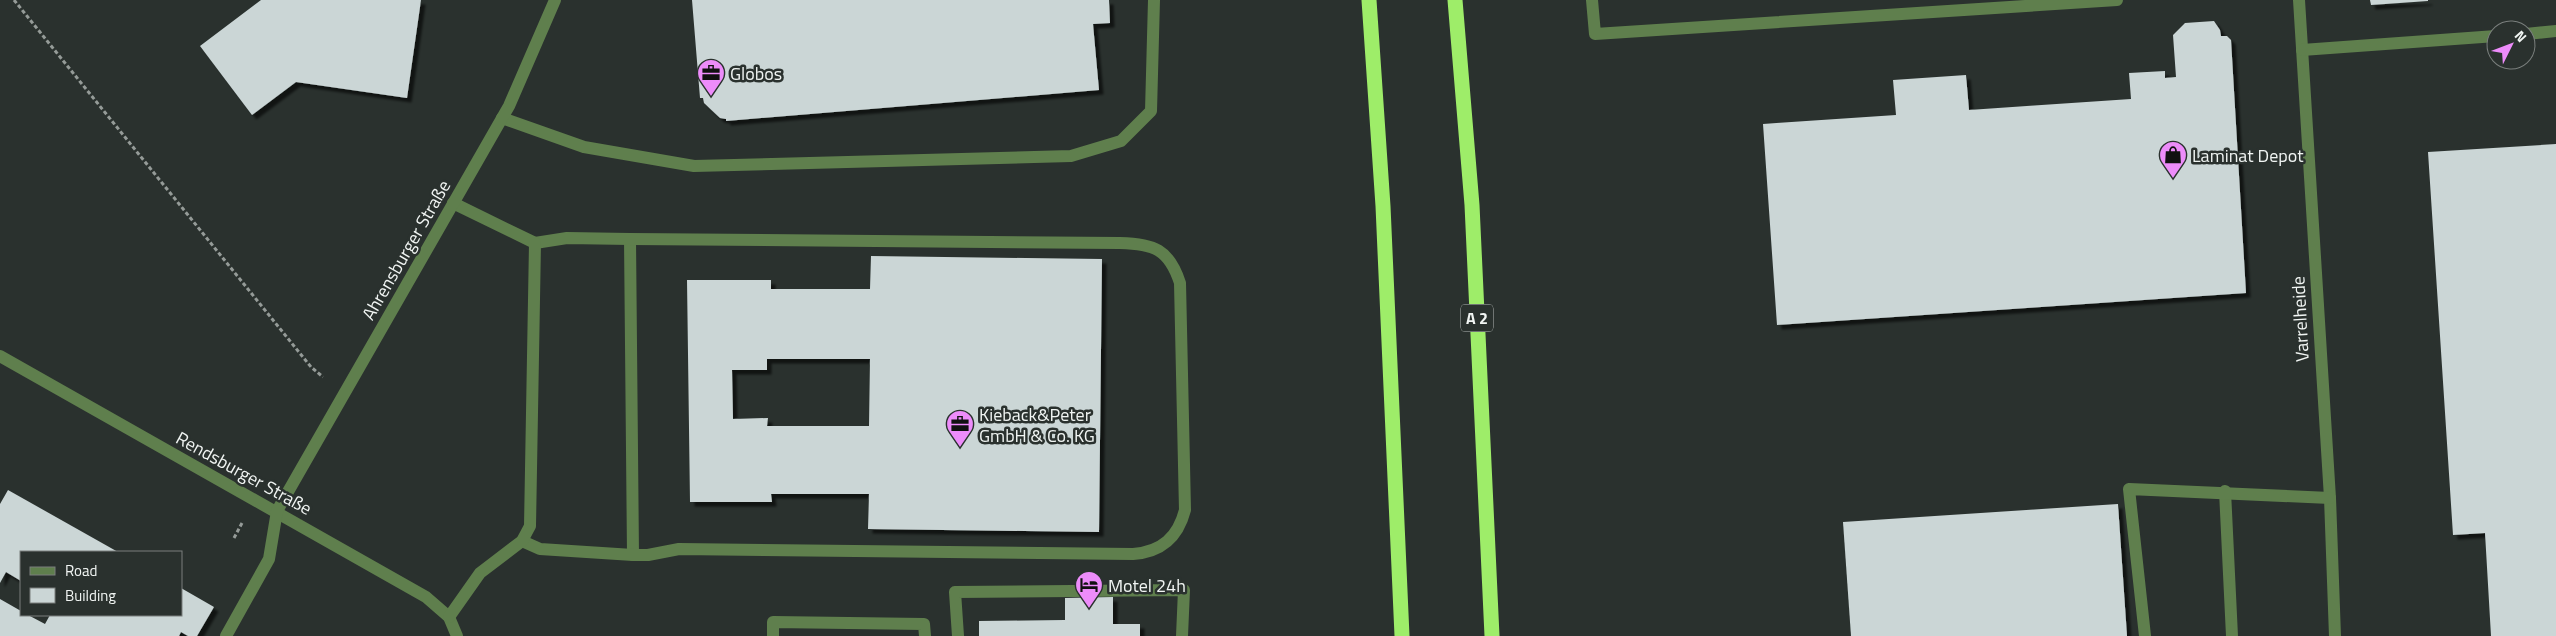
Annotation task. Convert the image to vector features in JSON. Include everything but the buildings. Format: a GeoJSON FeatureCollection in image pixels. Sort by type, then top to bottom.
{"type":"FeatureCollection","features":[{"type":"Feature","properties":{"kind":"highway"},"geometry":{"type":"LineString","coordinates":[[1369,0],[1383,206],[1402,636]]}},
{"type":"Feature","properties":{"kind":"highway","name":"A 2"},"geometry":{"type":"LineString","coordinates":[[1455,0],[1472,205],[1492,636]]}},
{"type":"Feature","properties":{"kind":"street","name":"Ahrensburger Straße"},"geometry":{"type":"LineString","coordinates":[[226,636],[269,559],[277,511],[502,118],[555,0]]}},
{"type":"Feature","properties":{"kind":"street"},"geometry":{"type":"LineString","coordinates":[[502,118],[584,147],[694,166],[1071,156],[1121,141],[1151,111],[1154,0]]}},
{"type":"Feature","properties":{"kind":"street"},"geometry":{"type":"LineString","coordinates":[[1592,0],[1595,34],[2117,0]]}},
{"type":"Feature","properties":{"kind":"street","name":"Varrelheide"},"geometry":{"type":"LineString","coordinates":[[2299,0],[2330,498],[2335,636]]}},
{"type":"Feature","properties":{"kind":"street"},"geometry":{"type":"LineString","coordinates":[[2536,33],[2556,31]]}},
{"type":"Feature","properties":{"kind":"street"},"geometry":{"type":"LineString","coordinates":[[2302,50],[2486,37]]}},
{"type":"Feature","properties":{"kind":"street"},"geometry":{"type":"LineString","coordinates":[[453,203],[535,242],[567,238],[630,238],[1120,243],[1154,247],[1166,255],[1175,266],[1181,292],[1186,510],[1181,525],[1174,537],[1162,547],[1148,553],[679,549],[648,555],[633,555],[540,548],[522,541]]}},
{"type":"Feature","properties":{"kind":"street"},"geometry":{"type":"LineString","coordinates":[[630,238],[633,555]]}},
{"type":"Feature","properties":{"kind":"street"},"geometry":{"type":"LineString","coordinates":[[449,617],[480,573],[522,541],[530,526],[535,242]]}},
{"type":"Feature","properties":{"kind":"street","name":"Rendsburger Straße"},"geometry":{"type":"LineString","coordinates":[[0,356],[426,597],[449,617],[457,636]]}},
{"type":"Feature","properties":{"kind":"street"},"geometry":{"type":"LineString","coordinates":[[2145,636],[2129,488],[2225,491],[2330,498]]}},
{"type":"Feature","properties":{"kind":"street"},"geometry":{"type":"LineString","coordinates":[[2225,491],[2232,636]]}},
{"type":"Feature","properties":{"kind":"street"},"geometry":{"type":"LineString","coordinates":[[958,636],[955,592],[1184,590],[1182,636]]}},
{"type":"Feature","properties":{"kind":"street"},"geometry":{"type":"LineString","coordinates":[[773,636],[773,622],[924,624],[925,636]]}},
{"type":"Feature","properties":{"kind":"path"},"geometry":{"type":"LineString","coordinates":[[14,0],[311,367],[344,392]]}},
{"type":"Feature","properties":{"kind":"path"},"geometry":{"type":"LineString","coordinates":[[234,538],[247,516]]}},
{"type":"Feature","properties":{"kind":"place","name":"Globos"},"geometry":{"type":"Point","coordinates":[711,97]}},
{"type":"Feature","properties":{"kind":"place","name":"Laminat Depot"},"geometry":{"type":"Point","coordinates":[2173,179]}},
{"type":"Feature","properties":{"kind":"place","name":"Kieback&Peter GmbH & Co. KG"},"geometry":{"type":"Point","coordinates":[960,448]}},
{"type":"Feature","properties":{"kind":"place","name":"Motel 24h"},"geometry":{"type":"Point","coordinates":[1089,609]}}]}
